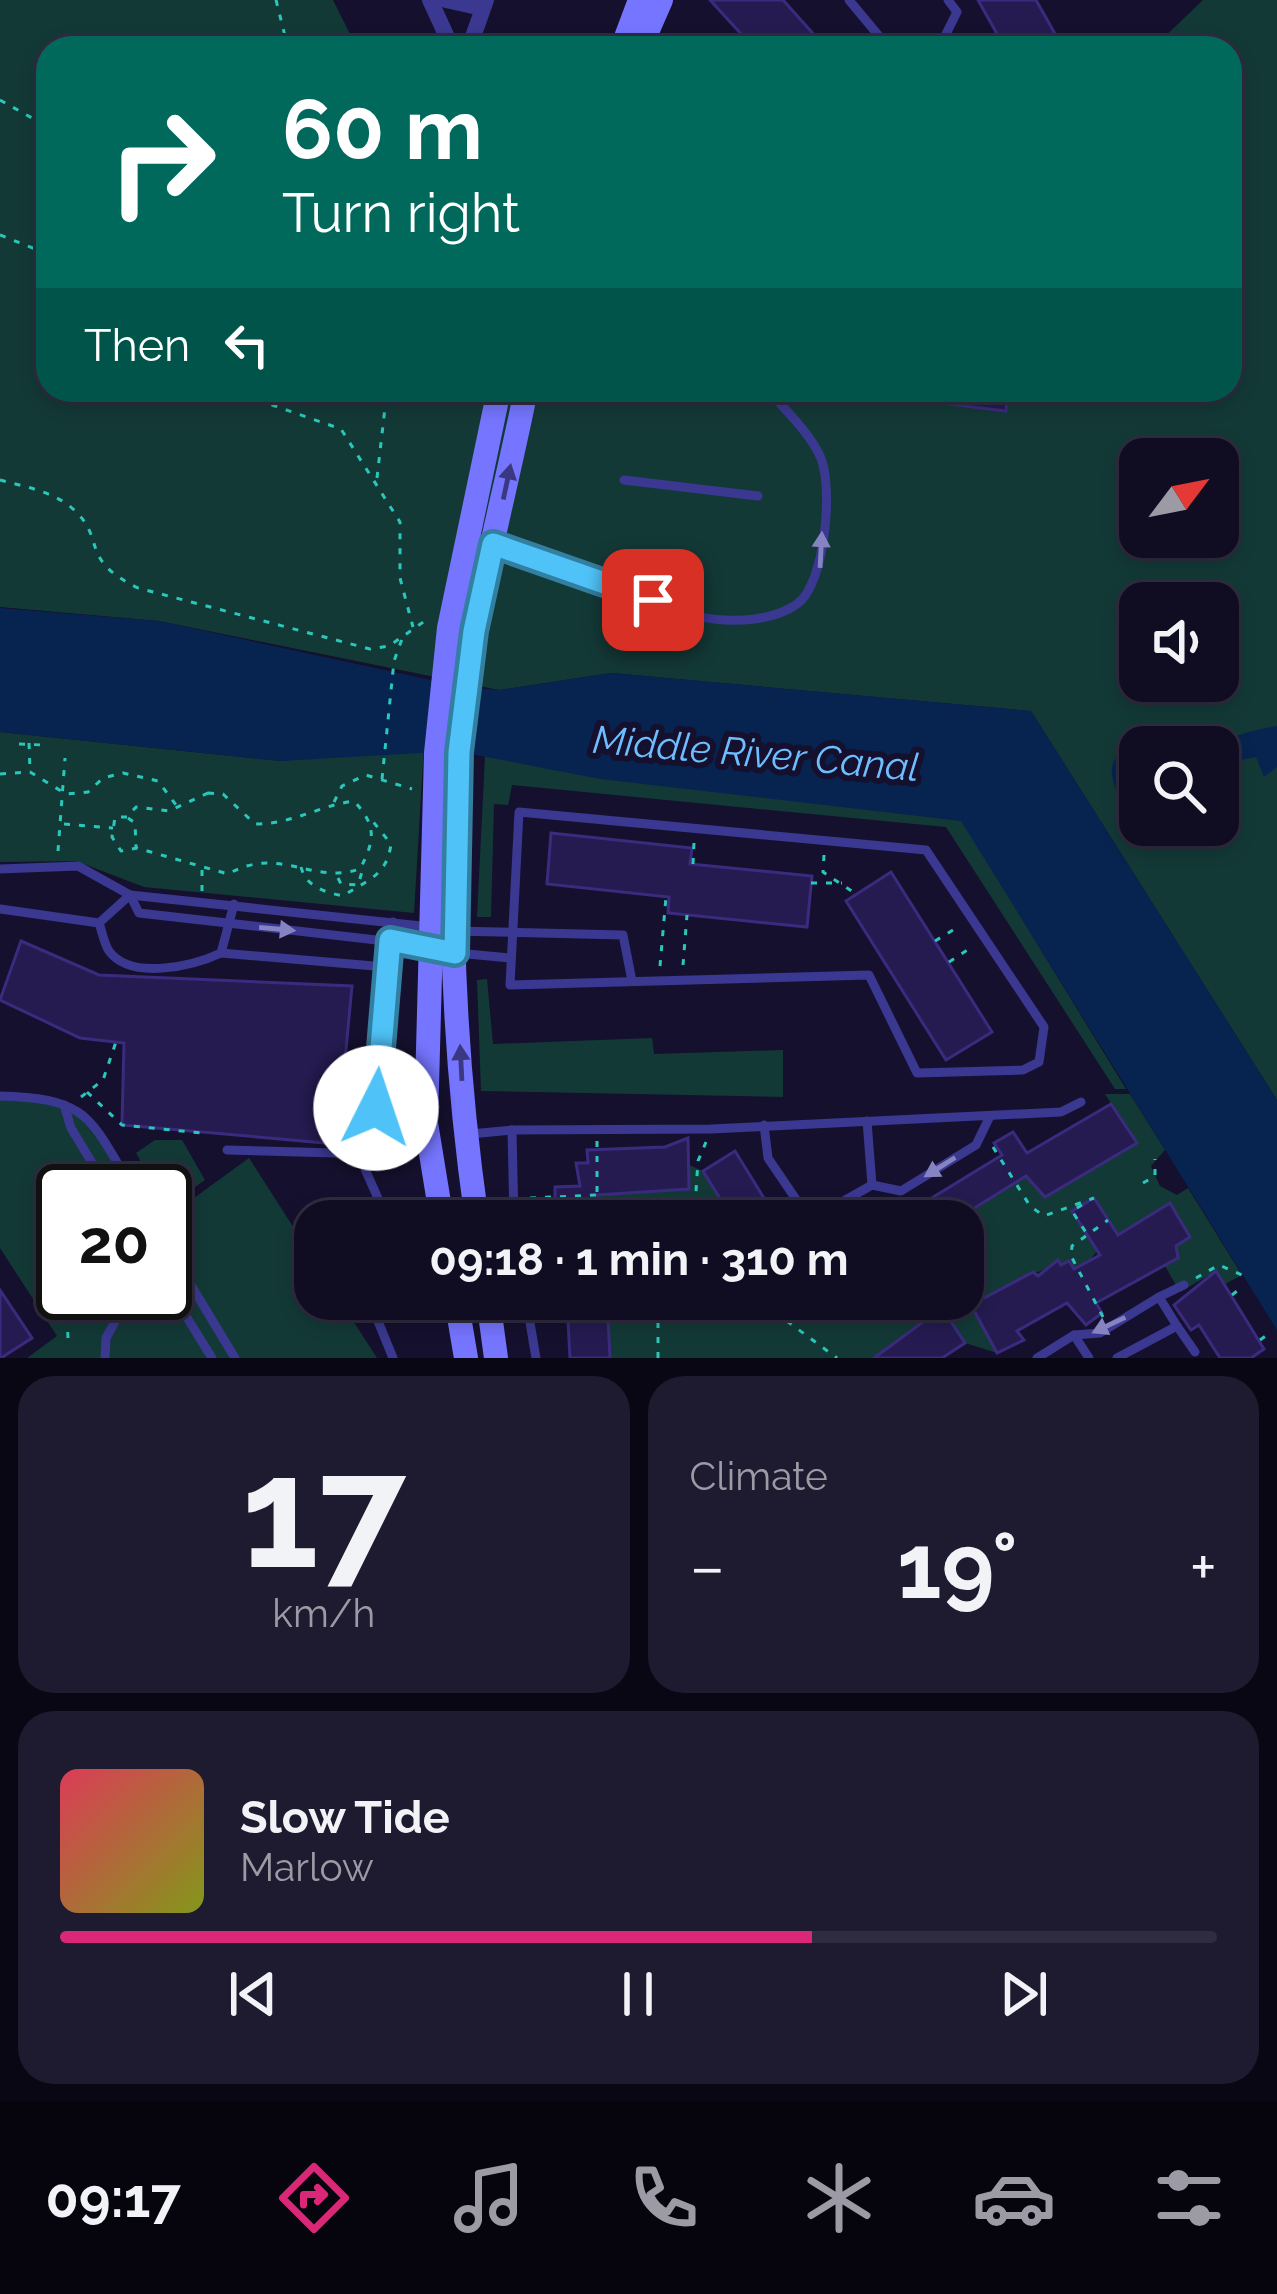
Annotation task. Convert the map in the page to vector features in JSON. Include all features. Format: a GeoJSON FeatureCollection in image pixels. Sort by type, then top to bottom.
{"type":"FeatureCollection","features":[{"type":"Feature","properties":{"kind":"street"},"geometry":{"type":"LineString","coordinates":[[430,0],[446,36]]}},
{"type":"Feature","properties":{"kind":"street"},"geometry":{"type":"LineString","coordinates":[[446,0],[484,4],[474,36]]}},
{"type":"Feature","properties":{"kind":"street"},"geometry":{"type":"LineString","coordinates":[[626,36],[640,0]]}},
{"type":"Feature","properties":{"kind":"street"},"geometry":{"type":"LineString","coordinates":[[645,36],[661,0]]}},
{"type":"Feature","properties":{"kind":"street"},"geometry":{"type":"LineString","coordinates":[[439,1200],[426,1123],[428,936],[465,539],[496,402]]}},
{"type":"Feature","properties":{"kind":"street"},"geometry":{"type":"LineString","coordinates":[[454,678],[493,544],[523,402]]}},
{"type":"Feature","properties":{"kind":"street"},"geometry":{"type":"LineString","coordinates":[[447,753],[465,1134],[474,1200]]}},
{"type":"Feature","properties":{"kind":"street"},"geometry":{"type":"LineString","coordinates":[[459,1320],[466,1358]]}},
{"type":"Feature","properties":{"kind":"street"},"geometry":{"type":"LineString","coordinates":[[491,1320],[496,1358]]}},
{"type":"Feature","properties":{"kind":"lane"},"geometry":{"type":"LineString","coordinates":[[849,0],[879,36]]}},
{"type":"Feature","properties":{"kind":"lane"},"geometry":{"type":"LineString","coordinates":[[945,36],[957,12],[948,0]]}},
{"type":"Feature","properties":{"kind":"lane"},"geometry":{"type":"LineString","coordinates":[[465,539],[624,588],[682,612],[746,620],[776,616],[814,589],[820,572],[825,475],[821,457],[778,402]]}},
{"type":"Feature","properties":{"kind":"lane"},"geometry":{"type":"LineString","coordinates":[[624,480],[758,496]]}},
{"type":"Feature","properties":{"kind":"lane"},"geometry":{"type":"LineString","coordinates":[[614,567],[624,588]]}},
{"type":"Feature","properties":{"kind":"lane"},"geometry":{"type":"LineString","coordinates":[[519,812],[695,829],[926,850],[1044,1027],[1039,1062],[1023,1070],[917,1072],[868,975],[510,986],[519,812]]}},
{"type":"Feature","properties":{"kind":"lane"},"geometry":{"type":"LineString","coordinates":[[0,869],[78,866],[130,895],[393,922],[510,958]]}},
{"type":"Feature","properties":{"kind":"lane"},"geometry":{"type":"LineString","coordinates":[[130,895],[140,914],[390,940],[623,935],[632,981]]}},
{"type":"Feature","properties":{"kind":"lane"},"geometry":{"type":"LineString","coordinates":[[99,923],[130,895]]}},
{"type":"Feature","properties":{"kind":"lane"},"geometry":{"type":"LineString","coordinates":[[221,953],[234,904]]}},
{"type":"Feature","properties":{"kind":"lane"},"geometry":{"type":"LineString","coordinates":[[0,909],[99,923]]}},
{"type":"Feature","properties":{"kind":"lane"},"geometry":{"type":"LineString","coordinates":[[326,915],[326,933]]}},
{"type":"Feature","properties":{"kind":"lane"},"geometry":{"type":"LineString","coordinates":[[379,1200],[365,1168],[372,1154],[393,922]]}},
{"type":"Feature","properties":{"kind":"lane"},"geometry":{"type":"LineString","coordinates":[[99,923],[110,952],[131,966],[195,965],[221,953],[386,967]]}},
{"type":"Feature","properties":{"kind":"lane"},"geometry":{"type":"LineString","coordinates":[[0,1096],[45,1097],[85,1112],[117,1164]]}},
{"type":"Feature","properties":{"kind":"lane"},"geometry":{"type":"LineString","coordinates":[[465,1134],[990,1116],[1061,1112],[1081,1102]]}},
{"type":"Feature","properties":{"kind":"lane"},"geometry":{"type":"LineString","coordinates":[[64,1105],[70,1128],[92,1164]]}},
{"type":"Feature","properties":{"kind":"lane"},"geometry":{"type":"LineString","coordinates":[[764,1125],[768,1158],[810,1220],[872,1185],[901,1191],[976,1145],[990,1116]]}},
{"type":"Feature","properties":{"kind":"lane"},"geometry":{"type":"LineString","coordinates":[[867,1121],[872,1185]]}},
{"type":"Feature","properties":{"kind":"lane"},"geometry":{"type":"LineString","coordinates":[[511,1198],[512,1130]]}},
{"type":"Feature","properties":{"kind":"lane"},"geometry":{"type":"LineString","coordinates":[[227,1150],[372,1154]]}},
{"type":"Feature","properties":{"kind":"lane"},"geometry":{"type":"LineString","coordinates":[[1037,1358],[1074,1335],[1108,1328],[1184,1285]]}},
{"type":"Feature","properties":{"kind":"lane"},"geometry":{"type":"LineString","coordinates":[[192,1287],[235,1358]]}},
{"type":"Feature","properties":{"kind":"lane"},"geometry":{"type":"LineString","coordinates":[[1160,1298],[1196,1352]]}},
{"type":"Feature","properties":{"kind":"lane"},"geometry":{"type":"LineString","coordinates":[[105,1358],[106,1339],[116,1320]]}},
{"type":"Feature","properties":{"kind":"lane"},"geometry":{"type":"LineString","coordinates":[[188,1320],[211,1357],[227,1345]]}},
{"type":"Feature","properties":{"kind":"lane"},"geometry":{"type":"LineString","coordinates":[[377,1320],[393,1358]]}},
{"type":"Feature","properties":{"kind":"lane"},"geometry":{"type":"LineString","coordinates":[[530,1320],[536,1358]]}},
{"type":"Feature","properties":{"kind":"lane"},"geometry":{"type":"LineString","coordinates":[[1117,1358],[1177,1326]]}},
{"type":"Feature","properties":{"kind":"lane"},"geometry":{"type":"LineString","coordinates":[[1074,1335],[1090,1358]]}},
{"type":"Feature","properties":{"kind":"path"},"geometry":{"type":"LineString","coordinates":[[276,0],[286,36]]}},
{"type":"Feature","properties":{"kind":"path"},"geometry":{"type":"LineString","coordinates":[[0,100],[36,121]]}},
{"type":"Feature","properties":{"kind":"path"},"geometry":{"type":"LineString","coordinates":[[0,236],[36,250]]}},
{"type":"Feature","properties":{"kind":"path"},"geometry":{"type":"LineString","coordinates":[[0,480],[51,495],[74,509],[90,530],[92,550],[109,574],[138,588],[370,649],[402,639],[413,629],[400,578],[400,522],[377,479],[341,429],[263,402]]}},
{"type":"Feature","properties":{"kind":"path"},"geometry":{"type":"LineString","coordinates":[[377,479],[384,402]]}},
{"type":"Feature","properties":{"kind":"path"},"geometry":{"type":"LineString","coordinates":[[382,779],[394,661],[402,639]]}},
{"type":"Feature","properties":{"kind":"path"},"geometry":{"type":"LineString","coordinates":[[29,743],[30,772]]}},
{"type":"Feature","properties":{"kind":"path"},"geometry":{"type":"LineString","coordinates":[[19,744],[44,745]]}},
{"type":"Feature","properties":{"kind":"path"},"geometry":{"type":"LineString","coordinates":[[56,863],[66,794],[65,758]]}},
{"type":"Feature","properties":{"kind":"path"},"geometry":{"type":"LineString","coordinates":[[0,774],[30,772],[66,794],[88,791],[104,778],[123,773],[158,781],[176,806]]}},
{"type":"Feature","properties":{"kind":"path"},"geometry":{"type":"LineString","coordinates":[[333,804],[342,786],[366,775],[414,790]]}},
{"type":"Feature","properties":{"kind":"path"},"geometry":{"type":"LineString","coordinates":[[127,817],[136,807],[169,811],[208,793],[223,794],[255,824],[286,824],[333,804],[354,801],[391,844],[388,864],[344,896],[304,878],[301,865]]}},
{"type":"Feature","properties":{"kind":"path"},"geometry":{"type":"LineString","coordinates":[[271,815],[272,824]]}},
{"type":"Feature","properties":{"kind":"path"},"geometry":{"type":"LineString","coordinates":[[137,848],[135,823],[115,817],[113,828],[122,851],[137,848],[228,874],[251,861],[301,865],[337,875],[360,869],[369,852]]}},
{"type":"Feature","properties":{"kind":"path"},"geometry":{"type":"LineString","coordinates":[[358,885],[374,834],[370,819]]}},
{"type":"Feature","properties":{"kind":"path"},"geometry":{"type":"LineString","coordinates":[[62,824],[113,828]]}},
{"type":"Feature","properties":{"kind":"path"},"geometry":{"type":"LineString","coordinates":[[692,864],[695,829]]}},
{"type":"Feature","properties":{"kind":"path"},"geometry":{"type":"LineString","coordinates":[[825,841],[823,872],[856,895]]}},
{"type":"Feature","properties":{"kind":"path"},"geometry":{"type":"LineString","coordinates":[[202,868],[202,892]]}},
{"type":"Feature","properties":{"kind":"path"},"geometry":{"type":"LineString","coordinates":[[337,875],[341,884],[358,885]]}},
{"type":"Feature","properties":{"kind":"path"},"geometry":{"type":"LineString","coordinates":[[811,883],[841,886],[842,882]]}},
{"type":"Feature","properties":{"kind":"path"},"geometry":{"type":"LineString","coordinates":[[658,980],[665,897]]}},
{"type":"Feature","properties":{"kind":"path"},"geometry":{"type":"LineString","coordinates":[[682,979],[687,915]]}},
{"type":"Feature","properties":{"kind":"path"},"geometry":{"type":"LineString","coordinates":[[935,941],[974,916]]}},
{"type":"Feature","properties":{"kind":"path"},"geometry":{"type":"LineString","coordinates":[[949,962],[987,937]]}},
{"type":"Feature","properties":{"kind":"path"},"geometry":{"type":"LineString","coordinates":[[80,1098],[103,1080],[116,1042]]}},
{"type":"Feature","properties":{"kind":"path"},"geometry":{"type":"LineString","coordinates":[[87,1092],[122,1125],[202,1133]]}},
{"type":"Feature","properties":{"kind":"path"},"geometry":{"type":"LineString","coordinates":[[598,1127],[600,1200]]}},
{"type":"Feature","properties":{"kind":"path"},"geometry":{"type":"LineString","coordinates":[[695,1200],[698,1161],[711,1129]]}},
{"type":"Feature","properties":{"kind":"path"},"geometry":{"type":"LineString","coordinates":[[983,1130],[1030,1206],[1044,1216],[1094,1198],[1072,1211],[1087,1234]]}},
{"type":"Feature","properties":{"kind":"path"},"geometry":{"type":"LineString","coordinates":[[1142,1184],[1155,1176],[1155,1160]]}},
{"type":"Feature","properties":{"kind":"path"},"geometry":{"type":"LineString","coordinates":[[511,1198],[597,1195]]}},
{"type":"Feature","properties":{"kind":"path"},"geometry":{"type":"LineString","coordinates":[[1069,1226],[1077,1219]]}},
{"type":"Feature","properties":{"kind":"path"},"geometry":{"type":"LineString","coordinates":[[1108,1220],[1072,1246],[1071,1256],[1108,1328]]}},
{"type":"Feature","properties":{"kind":"path"},"geometry":{"type":"LineString","coordinates":[[1072,1233],[1082,1226]]}},
{"type":"Feature","properties":{"kind":"path"},"geometry":{"type":"LineString","coordinates":[[1184,1285],[1219,1265],[1242,1275]]}},
{"type":"Feature","properties":{"kind":"path"},"geometry":{"type":"LineString","coordinates":[[67,1320],[68,1338]]}},
{"type":"Feature","properties":{"kind":"path"},"geometry":{"type":"LineString","coordinates":[[787,1320],[837,1358]]}},
{"type":"Feature","properties":{"kind":"path"},"geometry":{"type":"LineString","coordinates":[[658,1323],[658,1358]]}},
{"type":"Feature","properties":{"kind":"path"},"geometry":{"type":"LineString","coordinates":[[1260,1340],[1267,1335]]}},
{"type":"Feature","properties":{"kind":"green space"},"geometry":{"type":"Polygon","coordinates":[[[0,0],[333,0],[351,36],[36,36],[36,402],[1242,402],[1242,36],[1166,36],[1203,0],[1277,0],[1277,1100],[1031,711],[611,673],[499,690],[159,621],[0,607],[0,0]]]}},
{"type":"Feature","properties":{"kind":"green space"},"geometry":{"type":"Polygon","coordinates":[[[0,732],[281,761],[424,745],[414,913],[144,887],[76,861],[0,862],[0,732]]]}},
{"type":"Feature","properties":{"kind":"green space"},"geometry":{"type":"Polygon","coordinates":[[[485,756],[962,821],[1126,1089],[1115,1089],[946,827],[512,785],[508,805],[494,804],[491,917],[477,917],[485,756]]]}},
{"type":"Feature","properties":{"kind":"green space"},"geometry":{"type":"Polygon","coordinates":[[[487,979],[493,1044],[652,1038],[654,1054],[783,1050],[783,1097],[481,1091],[477,980],[487,979]]]}},
{"type":"Feature","properties":{"kind":"green space"},"geometry":{"type":"Polygon","coordinates":[[[1105,1094],[1130,1094],[1165,1150],[1151,1166],[1160,1186],[1177,1195],[1188,1188],[1242,1275],[1225,1284],[1216,1271],[1180,1292],[1165,1266],[1178,1259],[1176,1246],[1190,1237],[1169,1203],[1101,1246],[1078,1275],[1069,1261],[984,1299],[984,1202],[1026,1176],[1046,1197],[1136,1143],[1105,1094]]]}},
{"type":"Feature","properties":{"kind":"green space"},"geometry":{"type":"Polygon","coordinates":[[[0,1096],[85,1111],[117,1164],[36,1164],[36,1304],[0,1248],[0,1096]]]}},
{"type":"Feature","properties":{"kind":"green space"},"geometry":{"type":"Polygon","coordinates":[[[155,1140],[182,1140],[205,1180],[192,1189],[192,1164],[142,1164],[136,1153],[155,1140]]]}},
{"type":"Feature","properties":{"kind":"green space"},"geometry":{"type":"Polygon","coordinates":[[[249,1158],[294,1228],[294,1320],[353,1320],[377,1358],[27,1358],[57,1336],[47,1320],[192,1320],[192,1199],[249,1158]]]}},
{"type":"Feature","properties":{"kind":"green space"},"geometry":{"type":"Polygon","coordinates":[[[689,1165],[703,1171],[721,1200],[597,1200],[597,1195],[688,1189],[689,1165]]]}},
{"type":"Feature","properties":{"kind":"green space"},"geometry":{"type":"Polygon","coordinates":[[[608,1320],[927,1320],[874,1358],[610,1358],[608,1320]]]}},
{"type":"Feature","properties":{"kind":"green space"},"geometry":{"type":"Polygon","coordinates":[[[949,1320],[980,1320],[997,1353],[965,1343],[949,1320]]]}},
{"type":"Feature","properties":{"kind":"water","name":"Middle River Canal"},"geometry":{"type":"Polygon","coordinates":[[[0,608],[159,621],[463,687],[500,690],[611,673],[1031,711],[1277,1100],[1277,1330],[961,821],[600,779],[455,751],[281,761],[0,732],[0,608]]]}},
{"type":"Feature","properties":{"kind":"water"},"geometry":{"type":"Polygon","coordinates":[[[1277,726],[1277,767],[1264,777],[1256,757],[1239,760],[1239,735],[1277,726]]]}},
{"type":"Feature","properties":{"kind":"water"},"geometry":{"type":"Polygon","coordinates":[[[1119,756],[1119,793],[1114,783],[1113,765],[1119,756]]]}},
{"type":"Feature","properties":{"kind":"building"},"geometry":{"type":"Polygon","coordinates":[[[710,0],[783,0],[815,36],[743,36],[710,0]]]}},
{"type":"Feature","properties":{"kind":"building"},"geometry":{"type":"Polygon","coordinates":[[[978,0],[1036,0],[1056,36],[998,36],[978,0]]]}},
{"type":"Feature","properties":{"kind":"building"},"geometry":{"type":"Polygon","coordinates":[[[947,402],[1007,402],[1006,411],[947,402]]]}},
{"type":"Feature","properties":{"kind":"building"},"geometry":{"type":"Polygon","coordinates":[[[551,833],[692,848],[690,864],[812,876],[807,927],[668,913],[669,897],[547,884],[551,833]]]}},
{"type":"Feature","properties":{"kind":"building"},"geometry":{"type":"Polygon","coordinates":[[[891,872],[992,1032],[946,1060],[846,901],[891,872]]]}},
{"type":"Feature","properties":{"kind":"building"},"geometry":{"type":"Polygon","coordinates":[[[21,941],[99,975],[352,986],[337,1144],[122,1125],[124,1043],[80,1038],[0,1000],[21,941]]]}},
{"type":"Feature","properties":{"kind":"building"},"geometry":{"type":"Polygon","coordinates":[[[1111,1104],[1137,1143],[1045,1197],[1026,1176],[984,1202],[928,1200],[1002,1155],[994,1143],[1013,1132],[1027,1153],[1111,1104]]]}},
{"type":"Feature","properties":{"kind":"building"},"geometry":{"type":"Polygon","coordinates":[[[688,1138],[689,1189],[555,1200],[555,1187],[580,1186],[576,1163],[588,1163],[587,1150],[665,1147],[688,1138]]]}},
{"type":"Feature","properties":{"kind":"building"},"geometry":{"type":"Polygon","coordinates":[[[735,1151],[765,1200],[721,1200],[703,1171],[735,1151]]]}},
{"type":"Feature","properties":{"kind":"building"},"geometry":{"type":"Polygon","coordinates":[[[1094,1198],[1118,1235],[1170,1203],[1190,1237],[1176,1246],[1178,1258],[1096,1303],[1102,1313],[1086,1325],[1067,1303],[1017,1331],[1024,1340],[997,1353],[979,1320],[984,1320],[984,1298],[1033,1272],[1038,1276],[1058,1260],[1061,1265],[1069,1261],[1074,1269],[1100,1255],[1072,1211],[1094,1198]]]}},
{"type":"Feature","properties":{"kind":"building"},"geometry":{"type":"Polygon","coordinates":[[[1216,1271],[1264,1349],[1251,1358],[1220,1358],[1199,1325],[1191,1330],[1174,1305],[1216,1271]]]}},
{"type":"Feature","properties":{"kind":"building"},"geometry":{"type":"Polygon","coordinates":[[[0,1290],[32,1338],[1,1358],[0,1358],[0,1290]]]}},
{"type":"Feature","properties":{"kind":"building"},"geometry":{"type":"Polygon","coordinates":[[[562,1320],[608,1320],[610,1358],[570,1358],[568,1321],[562,1320]]]}},
{"type":"Feature","properties":{"kind":"building"},"geometry":{"type":"Polygon","coordinates":[[[926,1320],[950,1320],[965,1343],[942,1358],[874,1358],[926,1320]]]}},
{"type":"Feature","properties":{"kind":"route"},"geometry":{"type":"LineString","coordinates":[[376,1108],[390,940],[455,953],[459,752],[474,631],[493,544],[653,600]]}}]}
